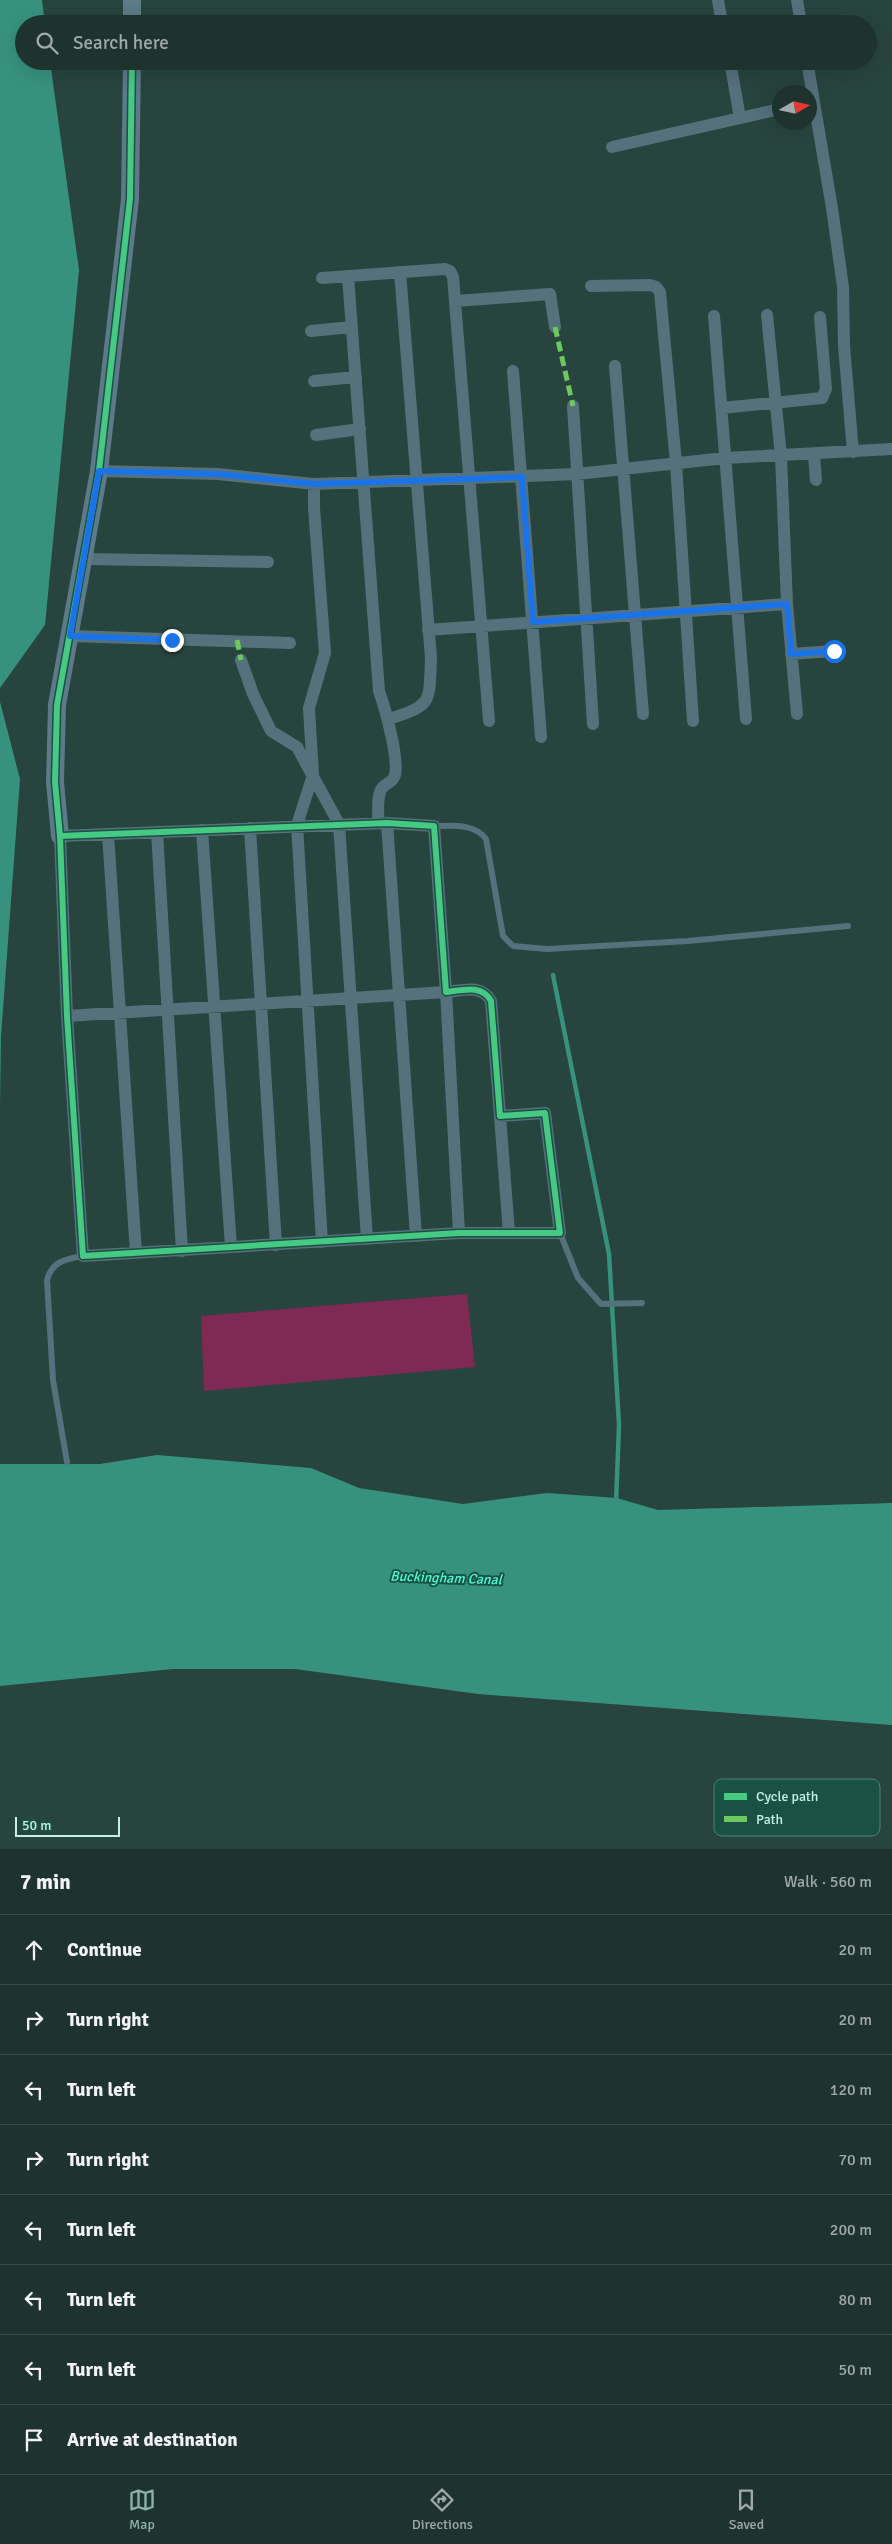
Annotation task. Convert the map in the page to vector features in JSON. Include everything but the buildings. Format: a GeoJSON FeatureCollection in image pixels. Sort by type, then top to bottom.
{"type":"FeatureCollection","features":[{"type":"Feature","properties":{"kind":"street"},"geometry":{"type":"LineString","coordinates":[[132,0],[132,15]]}},
{"type":"Feature","properties":{"kind":"street"},"geometry":{"type":"LineString","coordinates":[[718,0],[720,15]]}},
{"type":"Feature","properties":{"kind":"street"},"geometry":{"type":"LineString","coordinates":[[797,0],[800,15]]}},
{"type":"Feature","properties":{"kind":"street"},"geometry":{"type":"LineString","coordinates":[[132,70],[130,199],[99,471],[57,705],[55,782],[60,836],[67,1016],[83,1256],[459,1233],[560,1233],[544,1113],[500,1116]]}},
{"type":"Feature","properties":{"kind":"street"},"geometry":{"type":"LineString","coordinates":[[732,70],[740,118]]}},
{"type":"Feature","properties":{"kind":"street"},"geometry":{"type":"LineString","coordinates":[[808,70],[810,85]]}},
{"type":"Feature","properties":{"kind":"street"},"geometry":{"type":"LineString","coordinates":[[612,147],[772,111]]}},
{"type":"Feature","properties":{"kind":"street"},"geometry":{"type":"LineString","coordinates":[[817,128],[832,208],[843,287],[844,346],[853,452]]}},
{"type":"Feature","properties":{"kind":"street"},"geometry":{"type":"LineString","coordinates":[[322,278],[445,269],[450,271],[454,277],[489,721]]}},
{"type":"Feature","properties":{"kind":"street"},"geometry":{"type":"LineString","coordinates":[[389,719],[418,710],[427,699],[430,658],[400,272]]}},
{"type":"Feature","properties":{"kind":"street"},"geometry":{"type":"LineString","coordinates":[[348,276],[379,691],[389,719],[396,773],[392,782],[383,788],[379,795],[400,994],[416,1236]]}},
{"type":"Feature","properties":{"kind":"street"},"geometry":{"type":"LineString","coordinates":[[591,286],[650,285],[656,287],[660,292],[676,463],[693,721]]}},
{"type":"Feature","properties":{"kind":"street"},"geometry":{"type":"LineString","coordinates":[[456,301],[550,294],[555,327]]}},
{"type":"Feature","properties":{"kind":"street"},"geometry":{"type":"LineString","coordinates":[[767,315],[781,456],[787,604],[796,714]]}},
{"type":"Feature","properties":{"kind":"street"},"geometry":{"type":"LineString","coordinates":[[714,316],[746,719]]}},
{"type":"Feature","properties":{"kind":"street"},"geometry":{"type":"LineString","coordinates":[[721,408],[822,398],[826,389],[820,317]]}},
{"type":"Feature","properties":{"kind":"street"},"geometry":{"type":"LineString","coordinates":[[311,331],[352,327]]}},
{"type":"Feature","properties":{"kind":"street"},"geometry":{"type":"LineString","coordinates":[[822,349],[844,346]]}},
{"type":"Feature","properties":{"kind":"street"},"geometry":{"type":"LineString","coordinates":[[615,366],[637,615],[643,714]]}},
{"type":"Feature","properties":{"kind":"street"},"geometry":{"type":"LineString","coordinates":[[513,371],[541,737]]}},
{"type":"Feature","properties":{"kind":"street"},"geometry":{"type":"LineString","coordinates":[[314,382],[356,377]]}},
{"type":"Feature","properties":{"kind":"street"},"geometry":{"type":"LineString","coordinates":[[573,406],[593,724]]}},
{"type":"Feature","properties":{"kind":"street"},"geometry":{"type":"LineString","coordinates":[[316,436],[360,429]]}},
{"type":"Feature","properties":{"kind":"street"},"geometry":{"type":"LineString","coordinates":[[99,471],[218,474],[314,484],[578,474],[625,467],[725,458],[814,455],[892,449]]}},
{"type":"Feature","properties":{"kind":"street"},"geometry":{"type":"LineString","coordinates":[[814,455],[816,480]]}},
{"type":"Feature","properties":{"kind":"street"},"geometry":{"type":"LineString","coordinates":[[314,484],[314,508],[325,652],[309,708],[313,775],[297,825],[322,1242]]}},
{"type":"Feature","properties":{"kind":"street"},"geometry":{"type":"LineString","coordinates":[[84,559],[268,562]]}},
{"type":"Feature","properties":{"kind":"street"},"geometry":{"type":"LineString","coordinates":[[428,630],[787,604]]}},
{"type":"Feature","properties":{"kind":"street"},"geometry":{"type":"LineString","coordinates":[[70,636],[290,643]]}},
{"type":"Feature","properties":{"kind":"street"},"geometry":{"type":"LineString","coordinates":[[791,654],[834,651]]}},
{"type":"Feature","properties":{"kind":"street"},"geometry":{"type":"LineString","coordinates":[[241,660],[253,694],[271,731],[297,747],[339,824],[367,1239]]}},
{"type":"Feature","properties":{"kind":"street"},"geometry":{"type":"LineString","coordinates":[[60,836],[297,825],[383,823],[434,826],[446,992],[459,1233]]}},
{"type":"Feature","properties":{"kind":"street"},"geometry":{"type":"LineString","coordinates":[[250,828],[276,1245]]}},
{"type":"Feature","properties":{"kind":"street"},"geometry":{"type":"LineString","coordinates":[[202,830],[231,1247]]}},
{"type":"Feature","properties":{"kind":"street"},"geometry":{"type":"LineString","coordinates":[[157,832],[182,1250]]}},
{"type":"Feature","properties":{"kind":"street"},"geometry":{"type":"LineString","coordinates":[[108,834],[136,1253]]}},
{"type":"Feature","properties":{"kind":"street"},"geometry":{"type":"LineString","coordinates":[[67,1016],[477,989],[487,993],[491,1001],[508,1233]]}},
{"type":"Feature","properties":{"kind":"lane"},"geometry":{"type":"LineString","coordinates":[[434,826],[467,827],[480,830],[486,839],[503,936],[513,946],[547,949],[679,942],[848,926]]}},
{"type":"Feature","properties":{"kind":"lane"},"geometry":{"type":"LineString","coordinates":[[560,1233],[578,1278],[601,1304],[642,1303]]}},
{"type":"Feature","properties":{"kind":"lane"},"geometry":{"type":"LineString","coordinates":[[67,1462],[53,1380],[47,1280],[49,1271],[55,1264],[62,1260],[83,1256]]}},
{"type":"Feature","properties":{"kind":"shaded area"},"geometry":{"type":"Polygon","coordinates":[[[467,1294],[475,1367],[204,1391],[201,1316],[467,1294]]]}},
{"type":"Feature","properties":{"kind":"water"},"geometry":{"type":"Polygon","coordinates":[[[0,0],[42,0],[44,15],[15,15],[15,70],[51,70],[79,270],[45,625],[0,688],[0,0]]]}},
{"type":"Feature","properties":{"kind":"water"},"geometry":{"type":"Polygon","coordinates":[[[0,702],[20,779],[1,1036],[0,1106],[0,702]]]}},
{"type":"Feature","properties":{"kind":"water","name":"Buckingham Canal"},"geometry":{"type":"Polygon","coordinates":[[[157,1455],[311,1468],[359,1488],[463,1504],[547,1493],[617,1498],[658,1510],[892,1503],[892,1725],[478,1694],[295,1669],[173,1669],[0,1686],[0,1464],[100,1464],[157,1455]]]}},
{"type":"Feature","properties":{"kind":"waterway"},"geometry":{"type":"LineString","coordinates":[[553,975],[609,1254],[619,1425],[616,1503]]}},
{"type":"Feature","properties":{"kind":"marked path"},"geometry":{"type":"LineString","coordinates":[[555,327],[573,406]]}},
{"type":"Feature","properties":{"kind":"marked path"},"geometry":{"type":"LineString","coordinates":[[237,640],[241,660]]}},
{"type":"Feature","properties":{"kind":"cycle path"},"geometry":{"type":"LineString","coordinates":[[60,836],[55,782],[57,705],[99,471],[130,199],[132,70]]}},
{"type":"Feature","properties":{"kind":"cycle path"},"geometry":{"type":"LineString","coordinates":[[387,823],[434,826],[446,992],[472,989],[483,992],[491,1001],[500,1116],[545,1113],[560,1233],[459,1233],[83,1256],[67,1016],[60,836],[387,823]]}},
{"type":"Feature","properties":{"kind":"route"},"geometry":{"type":"LineString","coordinates":[[172,640],[70,636],[99,471],[218,474],[314,484],[522,477],[533,622],[787,604],[791,654],[834,651]]}}]}
